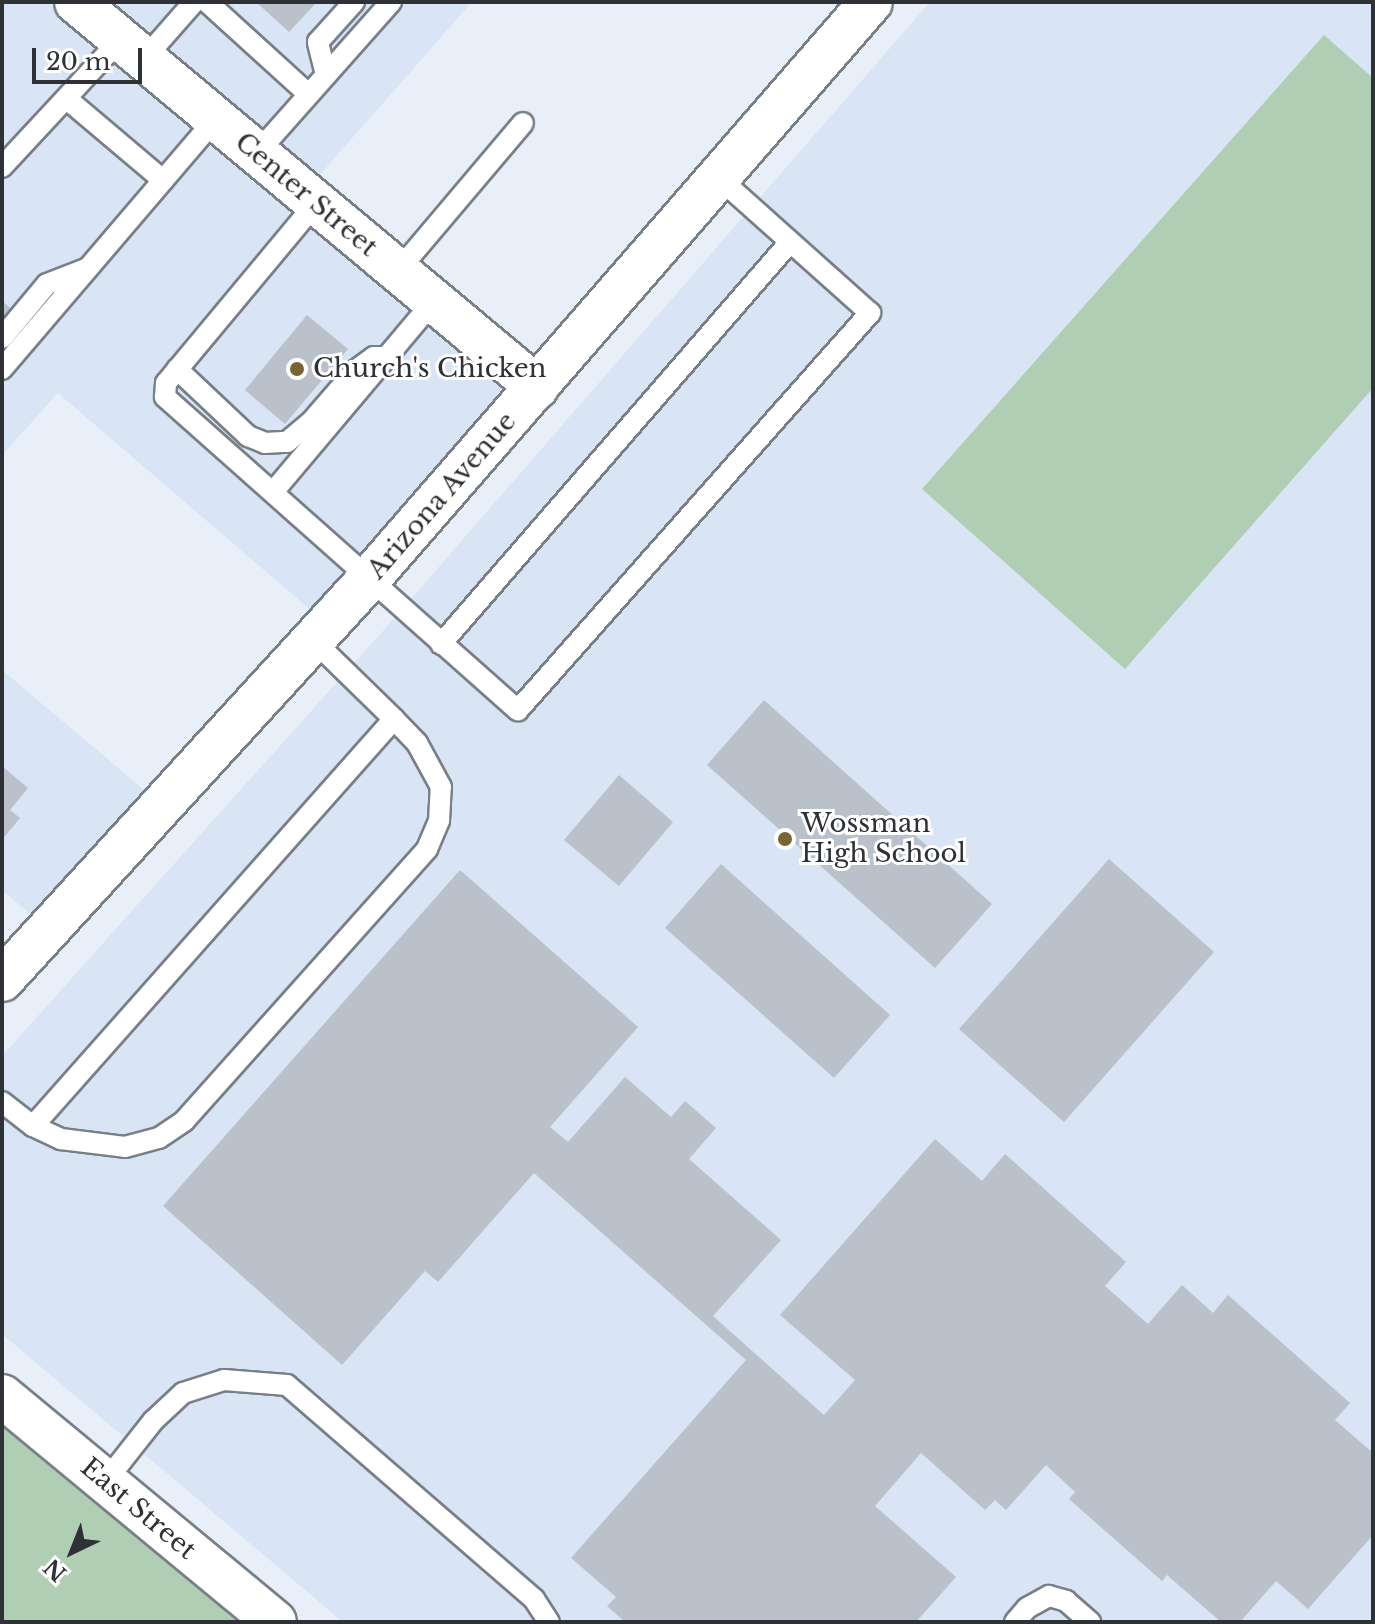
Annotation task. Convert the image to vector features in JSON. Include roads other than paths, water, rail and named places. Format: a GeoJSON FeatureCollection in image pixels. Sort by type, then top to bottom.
{"type":"FeatureCollection","features":[{"type":"Feature","properties":{"kind":"street","name":"Center Street"},"geometry":{"type":"LineString","coordinates":[[76,2],[537,387]]}},
{"type":"Feature","properties":{"kind":"street","name":"Arizona Avenue"},"geometry":{"type":"LineString","coordinates":[[2,980],[368,580],[871,2]]}},
{"type":"Feature","properties":{"kind":"street","name":"East Street"},"geometry":{"type":"LineString","coordinates":[[2,1396],[267,1620]]}},
{"type":"Feature","properties":{"kind":"lane"},"geometry":{"type":"LineString","coordinates":[[326,75],[318,42],[354,2]]}},
{"type":"Feature","properties":{"kind":"lane"},"geometry":{"type":"LineString","coordinates":[[257,153],[391,2]]}},
{"type":"Feature","properties":{"kind":"lane"},"geometry":{"type":"LineString","coordinates":[[2,167],[67,99],[132,49],[206,3],[308,94]]}},
{"type":"Feature","properties":{"kind":"lane"},"geometry":{"type":"LineString","coordinates":[[67,99],[163,180]]}},
{"type":"Feature","properties":{"kind":"lane"},"geometry":{"type":"LineString","coordinates":[[2,369],[216,118]]}},
{"type":"Feature","properties":{"kind":"lane"},"geometry":{"type":"LineString","coordinates":[[397,272],[523,123]]}},
{"type":"Feature","properties":{"kind":"lane"},"geometry":{"type":"LineString","coordinates":[[316,203],[166,383],[165,397],[518,710],[870,313],[717,176]]}},
{"type":"Feature","properties":{"kind":"lane"},"geometry":{"type":"LineString","coordinates":[[441,644],[790,242]]}},
{"type":"Feature","properties":{"kind":"lane"},"geometry":{"type":"LineString","coordinates":[[2,338],[47,284],[88,268]]}},
{"type":"Feature","properties":{"kind":"lane"},"geometry":{"type":"LineString","coordinates":[[273,492],[433,302]]}},
{"type":"Feature","properties":{"kind":"lane"},"geometry":{"type":"LineString","coordinates":[[177,369],[248,436],[265,443],[287,442],[310,423],[356,370],[374,357],[387,357]]}},
{"type":"Feature","properties":{"kind":"lane"},"geometry":{"type":"LineString","coordinates":[[2,1102],[33,1126],[61,1139],[125,1147],[159,1138],[184,1121],[427,849],[439,821],[441,787],[417,743],[313,640]]}},
{"type":"Feature","properties":{"kind":"lane"},"geometry":{"type":"LineString","coordinates":[[33,1126],[394,719]]}},
{"type":"Feature","properties":{"kind":"lane"},"geometry":{"type":"LineString","coordinates":[[105,1482],[153,1421],[183,1393],[224,1380],[287,1385],[534,1599],[549,1622]]}},
{"type":"Feature","properties":{"kind":"lane"},"geometry":{"type":"LineString","coordinates":[[1015,1622],[1027,1608],[1049,1596],[1066,1601],[1090,1622]]}},
{"type":"Feature","properties":{"kind":"place","name":"Church's Chicken"},"geometry":{"type":"Point","coordinates":[297,369]}},
{"type":"Feature","properties":{"kind":"place","name":"Wossman High School"},"geometry":{"type":"Point","coordinates":[785,839]}}]}
